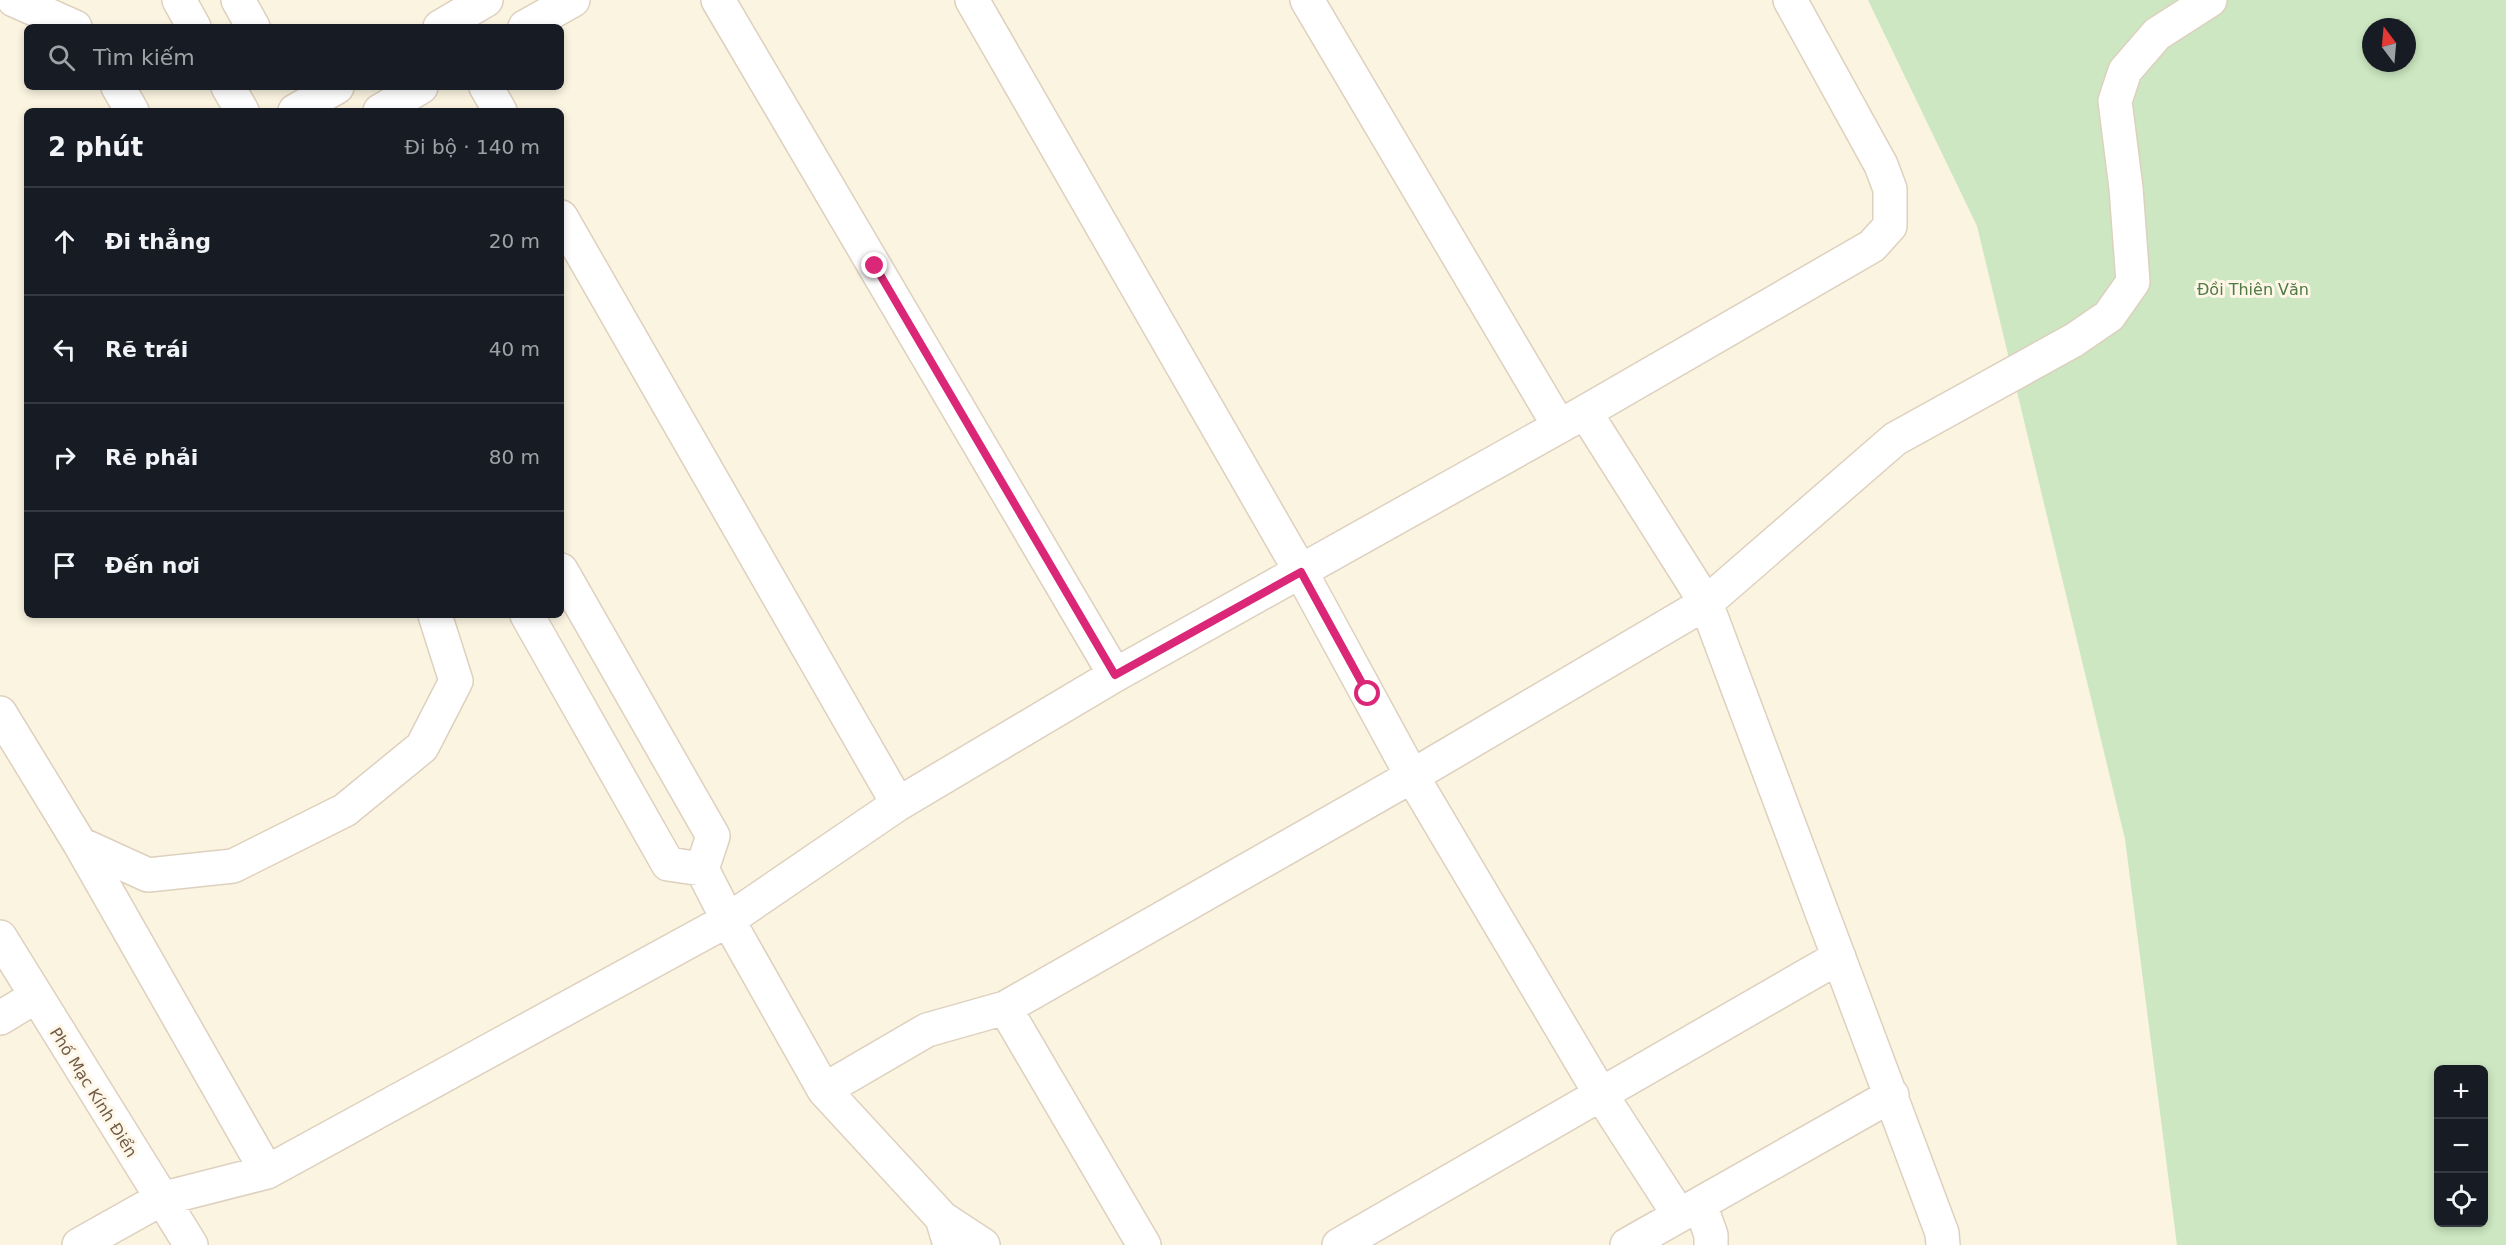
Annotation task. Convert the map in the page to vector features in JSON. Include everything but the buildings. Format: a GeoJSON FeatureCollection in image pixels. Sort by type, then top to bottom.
{"type":"FeatureCollection","features":[{"type":"Feature","properties":{"kind":"street"},"geometry":{"type":"LineString","coordinates":[[14,0],[68,24]]}},
{"type":"Feature","properties":{"kind":"street"},"geometry":{"type":"LineString","coordinates":[[179,0],[192,24]]}},
{"type":"Feature","properties":{"kind":"street"},"geometry":{"type":"LineString","coordinates":[[238,0],[251,24]]}},
{"type":"Feature","properties":{"kind":"street"},"geometry":{"type":"LineString","coordinates":[[448,24],[486,0]]}},
{"type":"Feature","properties":{"kind":"street"},"geometry":{"type":"LineString","coordinates":[[530,24],[573,0]]}},
{"type":"Feature","properties":{"kind":"street"},"geometry":{"type":"LineString","coordinates":[[718,0],[1115,675]]}},
{"type":"Feature","properties":{"kind":"street"},"geometry":{"type":"LineString","coordinates":[[972,0],[1301,572],[1412,776],[1600,1093],[1711,1235],[1711,1245]]}},
{"type":"Feature","properties":{"kind":"street"},"geometry":{"type":"LineString","coordinates":[[1307,0],[1572,419],[1706,603],[1892,1095],[1942,1233],[1943,1245]]}},
{"type":"Feature","properties":{"kind":"street"},"geometry":{"type":"LineString","coordinates":[[79,1245],[161,1199],[267,1172],[728,920],[898,804],[1115,675],[1572,419],[1872,246],[1890,226],[1890,189],[1881,165],[1790,0]]}},
{"type":"Feature","properties":{"kind":"street"},"geometry":{"type":"LineString","coordinates":[[824,1090],[927,1030],[1005,1008],[1412,776],[1706,603],[1895,439],[2074,340],[2109,316],[2133,282],[2126,188],[2115,101],[2125,71],[2157,34],[2210,0]]}},
{"type":"Feature","properties":{"kind":"street"},"geometry":{"type":"LineString","coordinates":[[120,90],[130,108]]}},
{"type":"Feature","properties":{"kind":"street"},"geometry":{"type":"LineString","coordinates":[[230,90],[240,108]]}},
{"type":"Feature","properties":{"kind":"street"},"geometry":{"type":"LineString","coordinates":[[296,104],[330,90]]}},
{"type":"Feature","properties":{"kind":"street"},"geometry":{"type":"LineString","coordinates":[[385,108],[416,90]]}},
{"type":"Feature","properties":{"kind":"street"},"geometry":{"type":"LineString","coordinates":[[488,90],[498,108]]}},
{"type":"Feature","properties":{"kind":"street"},"geometry":{"type":"LineString","coordinates":[[564,222],[898,804]]}},
{"type":"Feature","properties":{"kind":"street"},"geometry":{"type":"LineString","coordinates":[[564,575],[713,836],[702,869],[728,920],[824,1090],[946,1232],[983,1245]]}},
{"type":"Feature","properties":{"kind":"street"},"geometry":{"type":"LineString","coordinates":[[80,844],[148,875],[233,866],[345,810],[422,747],[456,681],[436,618]]}},
{"type":"Feature","properties":{"kind":"street"},"geometry":{"type":"LineString","coordinates":[[529,618],[668,864],[702,869]]}},
{"type":"Feature","properties":{"kind":"street"},"geometry":{"type":"LineString","coordinates":[[0,713],[80,844],[267,1172]]}},
{"type":"Feature","properties":{"kind":"street","name":"Phố Mạc Kính Điển"},"geometry":{"type":"LineString","coordinates":[[0,937],[35,997],[191,1245]]}},
{"type":"Feature","properties":{"kind":"street"},"geometry":{"type":"LineString","coordinates":[[1339,1245],[1839,957]]}},
{"type":"Feature","properties":{"kind":"street"},"geometry":{"type":"LineString","coordinates":[[0,1018],[35,997]]}},
{"type":"Feature","properties":{"kind":"street"},"geometry":{"type":"LineString","coordinates":[[1005,1008],[1144,1245]]}},
{"type":"Feature","properties":{"kind":"street"},"geometry":{"type":"LineString","coordinates":[[1627,1245],[1892,1095]]}},
{"type":"Feature","properties":{"kind":"green space","name":"Đồi Thiên Văn"},"geometry":{"type":"Polygon","coordinates":[[[1868,0],[2506,0],[2506,1245],[2177,1245],[2125,839],[1977,226],[1868,0]]]}},
{"type":"Feature","properties":{"kind":"route"},"geometry":{"type":"LineString","coordinates":[[875,266],[1115,675],[1301,572],[1368,694]]}}]}
